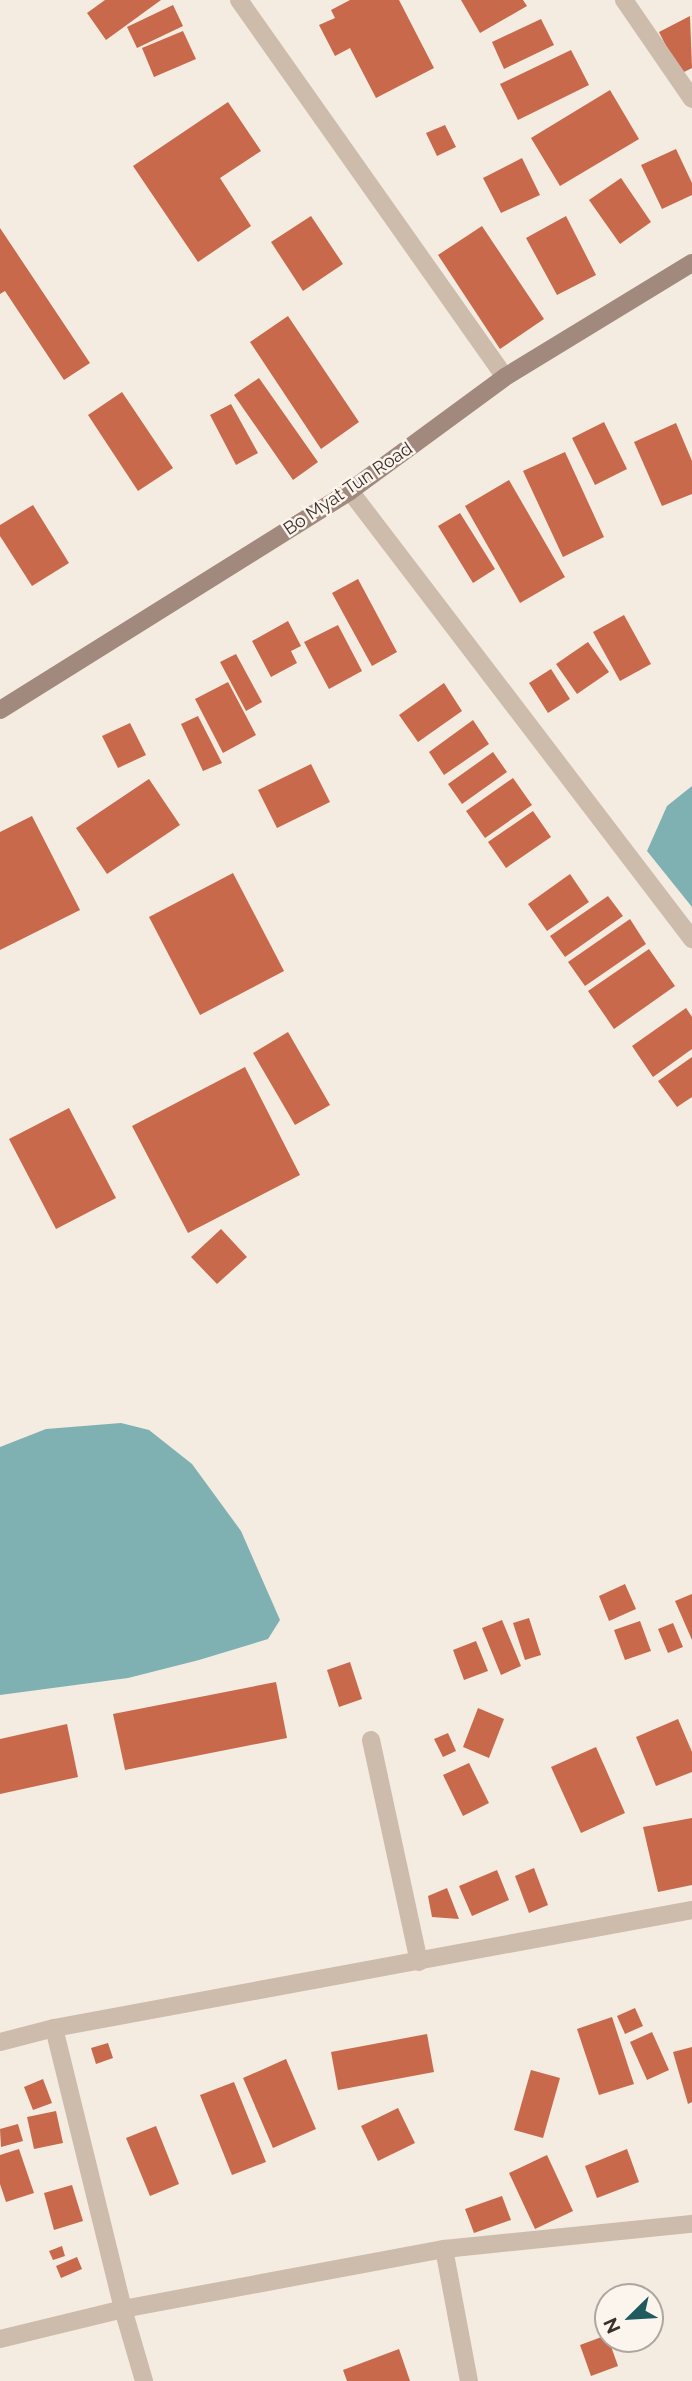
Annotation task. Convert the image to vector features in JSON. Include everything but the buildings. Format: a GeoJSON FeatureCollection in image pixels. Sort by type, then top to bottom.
{"type":"FeatureCollection","features":[{"type":"Feature","properties":{"kind":"main road","name":"Bo Myat Tun Road"},"geometry":{"type":"LineString","coordinates":[[0,710],[350,491],[505,377],[692,263]]}},
{"type":"Feature","properties":{"kind":"street"},"geometry":{"type":"LineString","coordinates":[[239,0],[505,377]]}},
{"type":"Feature","properties":{"kind":"street"},"geometry":{"type":"LineString","coordinates":[[624,0],[692,99]]}},
{"type":"Feature","properties":{"kind":"street"},"geometry":{"type":"LineString","coordinates":[[350,491],[692,939]]}},
{"type":"Feature","properties":{"kind":"street"},"geometry":{"type":"LineString","coordinates":[[371,1740],[419,1962]]}},
{"type":"Feature","properties":{"kind":"street"},"geometry":{"type":"LineString","coordinates":[[0,2042],[54,2028],[692,1910]]}},
{"type":"Feature","properties":{"kind":"street"},"geometry":{"type":"LineString","coordinates":[[54,2028],[122,2309],[144,2381]]}},
{"type":"Feature","properties":{"kind":"street"},"geometry":{"type":"LineString","coordinates":[[0,2339],[122,2309],[444,2249],[692,2224]]}},
{"type":"Feature","properties":{"kind":"street"},"geometry":{"type":"LineString","coordinates":[[444,2249],[469,2381]]}},
{"type":"Feature","properties":{"kind":"water"},"geometry":{"type":"Polygon","coordinates":[[[692,786],[692,907],[647,851],[667,806],[692,786]]]}},
{"type":"Feature","properties":{"kind":"water"},"geometry":{"type":"Polygon","coordinates":[[[121,1423],[149,1430],[192,1464],[241,1531],[280,1620],[268,1639],[199,1660],[128,1678],[0,1695],[0,1447],[46,1429],[121,1423]]]}}]}
